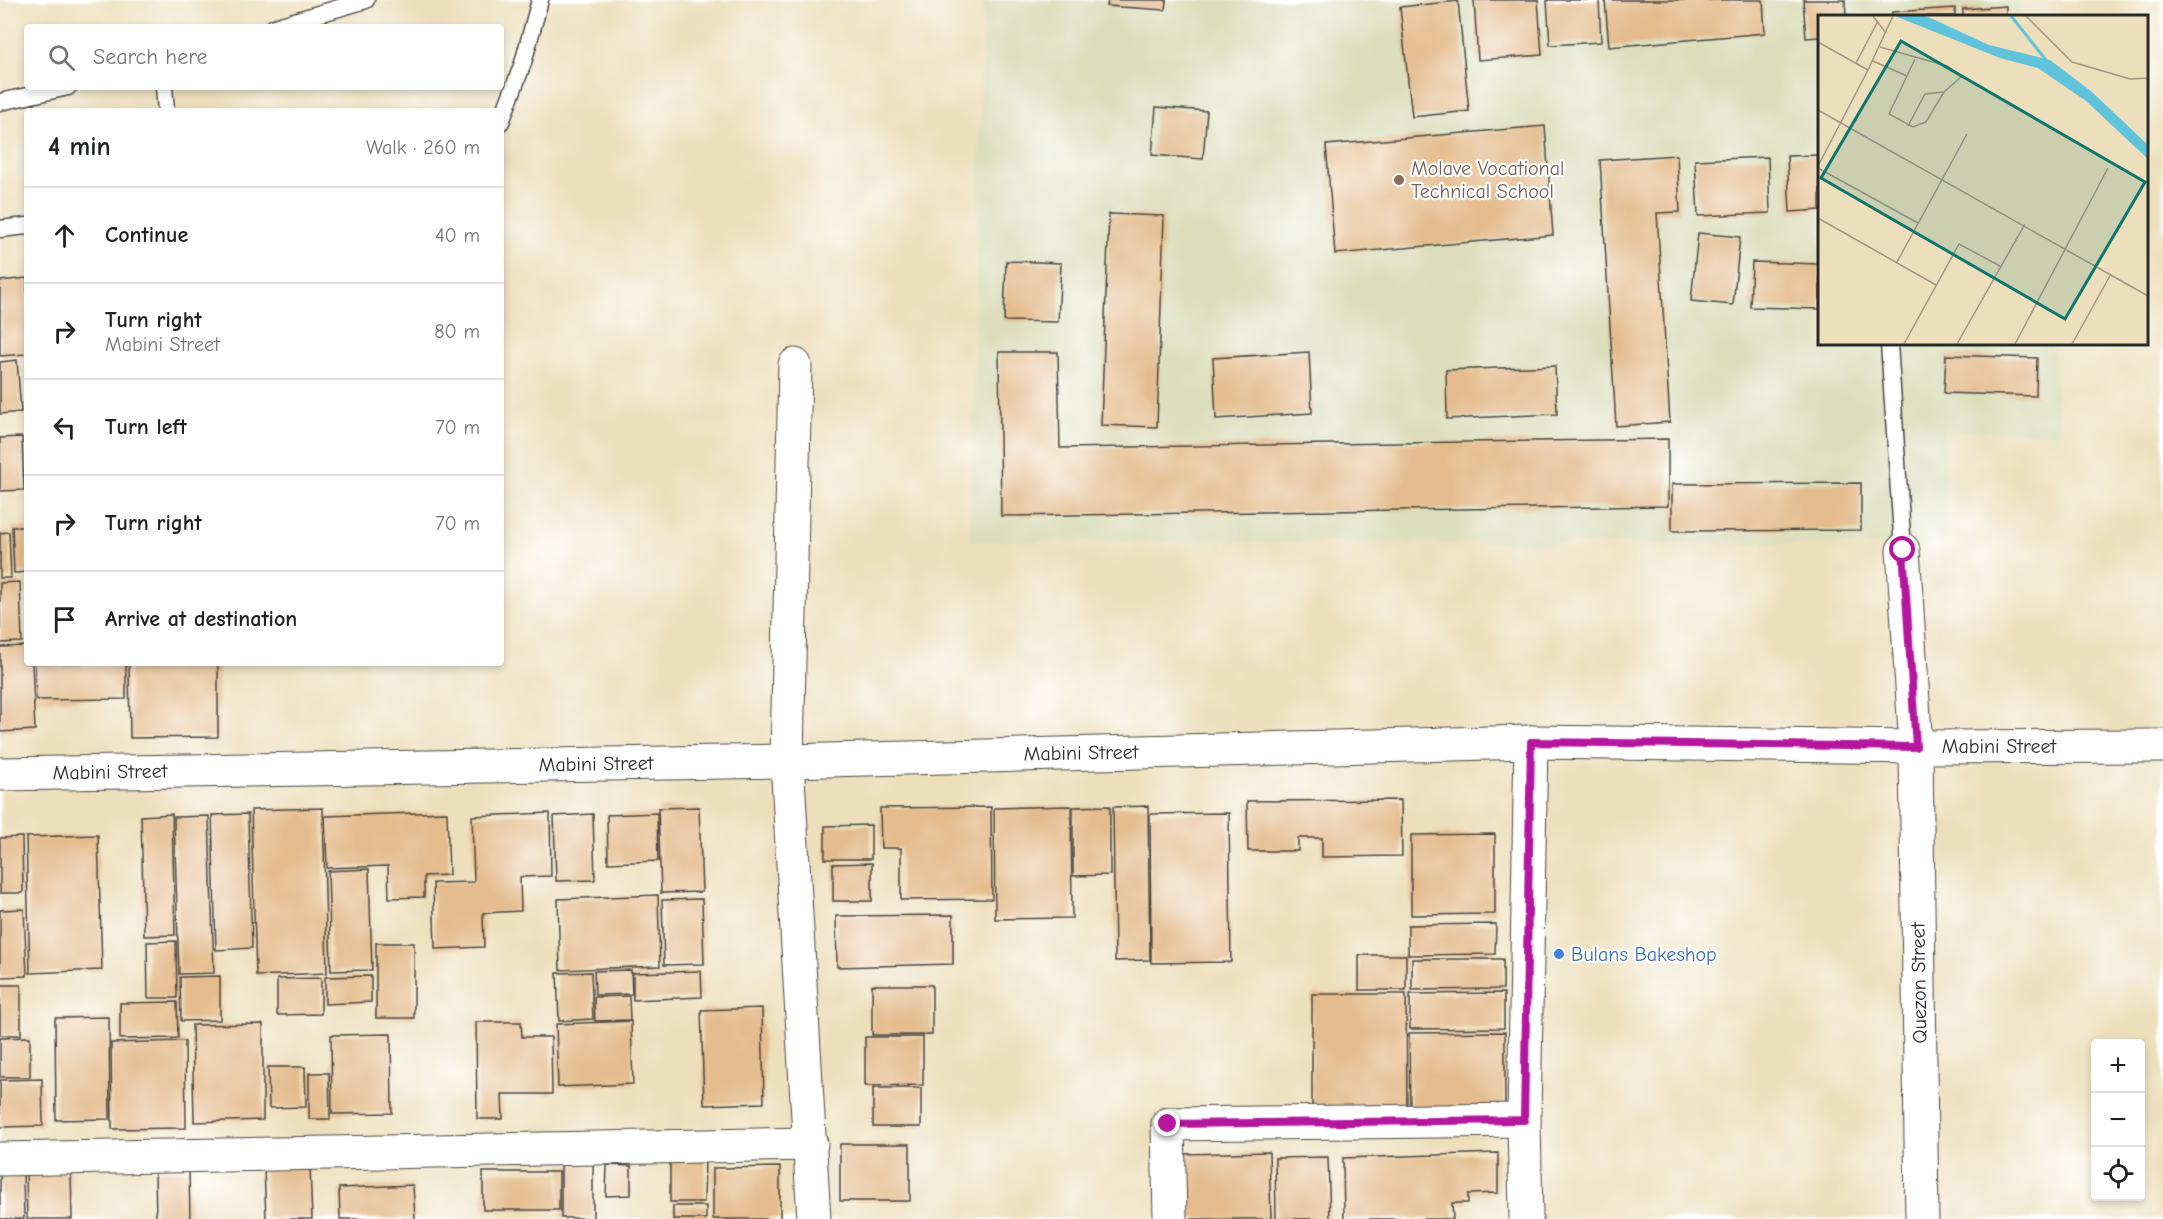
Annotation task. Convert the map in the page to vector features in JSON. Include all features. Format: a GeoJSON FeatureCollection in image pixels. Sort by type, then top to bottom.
{"type":"FeatureCollection","features":[{"type":"Feature","properties":{"kind":"street"},"geometry":{"type":"LineString","coordinates":[[795,365],[787,761],[814,1219]]}},
{"type":"Feature","properties":{"kind":"street","name":"Quezon Street"},"geometry":{"type":"LineString","coordinates":[[1903,550],[1916,747],[1922,1219]]}},
{"type":"Feature","properties":{"kind":"street"},"geometry":{"type":"LineString","coordinates":[[1526,1219],[1524,1120],[1531,742]]}},
{"type":"Feature","properties":{"kind":"street","name":"Mabini Street"},"geometry":{"type":"LineString","coordinates":[[0,774],[787,761],[1531,742],[1916,747],[2163,746]]}},
{"type":"Feature","properties":{"kind":"street"},"geometry":{"type":"LineString","coordinates":[[1170,1219],[1168,1124],[1524,1120]]}},
{"type":"Feature","properties":{"kind":"street"},"geometry":{"type":"LineString","coordinates":[[0,1159],[811,1144]]}},
{"type":"Feature","properties":{"kind":"lane"},"geometry":{"type":"LineString","coordinates":[[284,24],[366,0]]}},
{"type":"Feature","properties":{"kind":"lane"},"geometry":{"type":"LineString","coordinates":[[504,114],[523,63],[540,0]]}},
{"type":"Feature","properties":{"kind":"lane"},"geometry":{"type":"LineString","coordinates":[[0,102],[54,90]]}},
{"type":"Feature","properties":{"kind":"lane"},"geometry":{"type":"LineString","coordinates":[[164,90],[166,108]]}},
{"type":"Feature","properties":{"kind":"lane"},"geometry":{"type":"LineString","coordinates":[[0,230],[24,226]]}},
{"type":"Feature","properties":{"kind":"lane"},"geometry":{"type":"LineString","coordinates":[[1888,345],[1903,550]]}},
{"type":"Feature","properties":{"kind":"shaded area","name":"Molave Vocational Technical School"},"geometry":{"type":"Polygon","coordinates":[[[983,0],[2021,0],[2022,15],[1818,15],[1818,345],[2052,345],[2060,434],[1944,430],[1948,545],[970,541],[983,0]]]}},
{"type":"Feature","properties":{"kind":"building"},"geometry":{"type":"Polygon","coordinates":[[[1108,0],[1166,0],[1165,10],[1107,6],[1108,0]]]}},
{"type":"Feature","properties":{"kind":"building"},"geometry":{"type":"Polygon","coordinates":[[[1474,0],[1538,0],[1542,55],[1478,60],[1474,0]]]}},
{"type":"Feature","properties":{"kind":"building"},"geometry":{"type":"Polygon","coordinates":[[[1547,0],[1599,0],[1601,42],[1550,45],[1547,0]]]}},
{"type":"Feature","properties":{"kind":"building"},"geometry":{"type":"Polygon","coordinates":[[[1605,0],[1763,0],[1765,33],[1609,47],[1605,0]]]}},
{"type":"Feature","properties":{"kind":"building"},"geometry":{"type":"Polygon","coordinates":[[[1803,0],[1845,0],[1846,15],[1818,15],[1818,37],[1806,38],[1803,0]]]}},
{"type":"Feature","properties":{"kind":"building"},"geometry":{"type":"Polygon","coordinates":[[[1458,1],[1469,111],[1412,117],[1400,7],[1458,1]]]}},
{"type":"Feature","properties":{"kind":"building"},"geometry":{"type":"Polygon","coordinates":[[[2006,6],[2006,15],[1963,15],[1963,9],[2006,6]]]}},
{"type":"Feature","properties":{"kind":"building"},"geometry":{"type":"Polygon","coordinates":[[[1955,8],[1955,15],[1892,15],[1892,12],[1955,8]]]}},
{"type":"Feature","properties":{"kind":"building"},"geometry":{"type":"Polygon","coordinates":[[[1156,107],[1207,111],[1203,159],[1152,155],[1156,107]]]}},
{"type":"Feature","properties":{"kind":"building"},"geometry":{"type":"Polygon","coordinates":[[[1545,126],[1553,235],[1335,254],[1326,145],[1545,126]]]}},
{"type":"Feature","properties":{"kind":"building"},"geometry":{"type":"Polygon","coordinates":[[[1677,155],[1680,212],[1657,213],[1670,422],[1616,426],[1600,160],[1677,155]]]}},
{"type":"Feature","properties":{"kind":"building"},"geometry":{"type":"Polygon","coordinates":[[[1818,155],[1818,210],[1790,212],[1787,156],[1818,155]]]}},
{"type":"Feature","properties":{"kind":"building"},"geometry":{"type":"Polygon","coordinates":[[[1768,157],[1770,213],[1698,216],[1695,160],[1768,157]]]}},
{"type":"Feature","properties":{"kind":"building"},"geometry":{"type":"Polygon","coordinates":[[[1109,214],[1164,216],[1157,427],[1101,425],[1109,214]]]}},
{"type":"Feature","properties":{"kind":"building"},"geometry":{"type":"Polygon","coordinates":[[[1698,233],[1740,237],[1733,305],[1691,301],[1698,233]]]}},
{"type":"Feature","properties":{"kind":"building"},"geometry":{"type":"Polygon","coordinates":[[[1006,261],[1061,263],[1058,322],[1004,321],[1006,261]]]}},
{"type":"Feature","properties":{"kind":"building"},"geometry":{"type":"Polygon","coordinates":[[[1752,262],[1818,264],[1818,309],[1750,307],[1752,262]]]}},
{"type":"Feature","properties":{"kind":"building"},"geometry":{"type":"Polygon","coordinates":[[[24,278],[24,354],[0,356],[0,281],[24,278]]]}},
{"type":"Feature","properties":{"kind":"building"},"geometry":{"type":"Polygon","coordinates":[[[999,352],[1058,352],[1060,448],[1668,439],[1668,506],[1001,516],[999,352]]]}},
{"type":"Feature","properties":{"kind":"building"},"geometry":{"type":"Polygon","coordinates":[[[1309,352],[1312,413],[1216,419],[1213,358],[1309,352]]]}},
{"type":"Feature","properties":{"kind":"building"},"geometry":{"type":"Polygon","coordinates":[[[1946,355],[2037,358],[2036,396],[1944,393],[1946,355]]]}},
{"type":"Feature","properties":{"kind":"building"},"geometry":{"type":"Polygon","coordinates":[[[17,360],[21,412],[0,414],[0,362],[17,360]]]}},
{"type":"Feature","properties":{"kind":"building"},"geometry":{"type":"Polygon","coordinates":[[[1555,366],[1557,414],[1447,419],[1446,370],[1555,366]]]}},
{"type":"Feature","properties":{"kind":"building"},"geometry":{"type":"Polygon","coordinates":[[[22,437],[24,490],[0,491],[0,438],[22,437]]]}},
{"type":"Feature","properties":{"kind":"building"},"geometry":{"type":"Polygon","coordinates":[[[1861,483],[1861,530],[1672,531],[1672,484],[1861,483]]]}},
{"type":"Feature","properties":{"kind":"building"},"geometry":{"type":"Polygon","coordinates":[[[12,527],[24,527],[24,572],[14,573],[12,527]]]}},
{"type":"Feature","properties":{"kind":"building"},"geometry":{"type":"Polygon","coordinates":[[[9,532],[11,578],[0,578],[0,533],[9,532]]]}},
{"type":"Feature","properties":{"kind":"building"},"geometry":{"type":"Polygon","coordinates":[[[20,582],[22,642],[0,643],[0,583],[20,582]]]}},
{"type":"Feature","properties":{"kind":"building"},"geometry":{"type":"Polygon","coordinates":[[[24,646],[24,666],[32,666],[35,730],[0,732],[0,647],[24,646]]]}},
{"type":"Feature","properties":{"kind":"building"},"geometry":{"type":"Polygon","coordinates":[[[35,666],[126,666],[126,699],[36,700],[35,666]]]}},
{"type":"Feature","properties":{"kind":"building"},"geometry":{"type":"Polygon","coordinates":[[[129,666],[218,666],[218,737],[130,738],[129,666]]]}},
{"type":"Feature","properties":{"kind":"building"},"geometry":{"type":"Polygon","coordinates":[[[1401,800],[1402,856],[1322,857],[1322,838],[1298,838],[1298,851],[1248,851],[1247,801],[1401,800]]]}},
{"type":"Feature","properties":{"kind":"building"},"geometry":{"type":"Polygon","coordinates":[[[1071,806],[1072,918],[995,919],[994,808],[1071,806]]]}},
{"type":"Feature","properties":{"kind":"building"},"geometry":{"type":"Polygon","coordinates":[[[1110,806],[1110,875],[1073,876],[1073,807],[1110,806]]]}},
{"type":"Feature","properties":{"kind":"building"},"geometry":{"type":"Polygon","coordinates":[[[1148,806],[1150,960],[1115,961],[1113,807],[1148,806]]]}},
{"type":"Feature","properties":{"kind":"building"},"geometry":{"type":"Polygon","coordinates":[[[699,807],[702,892],[661,893],[658,808],[699,807]]]}},
{"type":"Feature","properties":{"kind":"building"},"geometry":{"type":"Polygon","coordinates":[[[991,807],[992,899],[901,900],[901,848],[881,848],[880,808],[991,807]]]}},
{"type":"Feature","properties":{"kind":"building"},"geometry":{"type":"Polygon","coordinates":[[[323,808],[327,973],[256,976],[251,810],[323,808]]]}},
{"type":"Feature","properties":{"kind":"building"},"geometry":{"type":"Polygon","coordinates":[[[447,812],[449,875],[424,876],[424,897],[389,898],[388,866],[327,868],[325,816],[447,812]]]}},
{"type":"Feature","properties":{"kind":"building"},"geometry":{"type":"Polygon","coordinates":[[[550,813],[551,876],[520,877],[521,911],[483,913],[484,947],[435,949],[433,883],[474,882],[472,816],[550,813]]]}},
{"type":"Feature","properties":{"kind":"building"},"geometry":{"type":"Polygon","coordinates":[[[657,813],[658,861],[608,863],[607,815],[657,813]]]}},
{"type":"Feature","properties":{"kind":"building"},"geometry":{"type":"Polygon","coordinates":[[[1229,813],[1231,962],[1151,963],[1150,814],[1229,813]]]}},
{"type":"Feature","properties":{"kind":"building"},"geometry":{"type":"Polygon","coordinates":[[[172,814],[175,935],[144,936],[141,816],[172,814]]]}},
{"type":"Feature","properties":{"kind":"building"},"geometry":{"type":"Polygon","coordinates":[[[248,814],[252,948],[216,950],[212,815],[248,814]]]}},
{"type":"Feature","properties":{"kind":"building"},"geometry":{"type":"Polygon","coordinates":[[[593,814],[595,880],[556,881],[554,816],[593,814]]]}},
{"type":"Feature","properties":{"kind":"building"},"geometry":{"type":"Polygon","coordinates":[[[209,816],[214,973],[179,974],[174,817],[209,816]]]}},
{"type":"Feature","properties":{"kind":"building"},"geometry":{"type":"Polygon","coordinates":[[[871,825],[871,859],[825,859],[825,826],[871,825]]]}},
{"type":"Feature","properties":{"kind":"building"},"geometry":{"type":"Polygon","coordinates":[[[1495,834],[1495,914],[1411,915],[1411,835],[1495,834]]]}},
{"type":"Feature","properties":{"kind":"building"},"geometry":{"type":"Polygon","coordinates":[[[98,835],[102,970],[30,973],[26,837],[98,835]]]}},
{"type":"Feature","properties":{"kind":"building"},"geometry":{"type":"Polygon","coordinates":[[[22,837],[23,893],[0,893],[0,838],[22,837]]]}},
{"type":"Feature","properties":{"kind":"building"},"geometry":{"type":"Polygon","coordinates":[[[872,863],[872,901],[833,901],[833,864],[872,863]]]}},
{"type":"Feature","properties":{"kind":"building"},"geometry":{"type":"Polygon","coordinates":[[[369,869],[372,970],[331,971],[328,871],[369,869]]]}},
{"type":"Feature","properties":{"kind":"building"},"geometry":{"type":"Polygon","coordinates":[[[658,895],[660,966],[560,970],[558,899],[658,895]]]}},
{"type":"Feature","properties":{"kind":"building"},"geometry":{"type":"Polygon","coordinates":[[[702,899],[704,964],[664,965],[662,900],[702,899]]]}},
{"type":"Feature","properties":{"kind":"building"},"geometry":{"type":"Polygon","coordinates":[[[24,909],[27,976],[0,977],[0,910],[24,909]]]}},
{"type":"Feature","properties":{"kind":"building"},"geometry":{"type":"Polygon","coordinates":[[[953,915],[953,964],[837,967],[836,916],[953,915]]]}},
{"type":"Feature","properties":{"kind":"building"},"geometry":{"type":"Polygon","coordinates":[[[1496,924],[1495,954],[1408,955],[1408,925],[1496,924]]]}},
{"type":"Feature","properties":{"kind":"building"},"geometry":{"type":"Polygon","coordinates":[[[176,941],[177,998],[148,998],[147,942],[176,941]]]}},
{"type":"Feature","properties":{"kind":"building"},"geometry":{"type":"Polygon","coordinates":[[[376,943],[414,943],[414,1018],[376,1018],[376,943]]]}},
{"type":"Feature","properties":{"kind":"building"},"geometry":{"type":"Polygon","coordinates":[[[1359,955],[1406,955],[1406,990],[1359,990],[1359,955]]]}},
{"type":"Feature","properties":{"kind":"building"},"geometry":{"type":"Polygon","coordinates":[[[1412,959],[1503,959],[1503,989],[1412,990],[1412,959]]]}},
{"type":"Feature","properties":{"kind":"building"},"geometry":{"type":"Polygon","coordinates":[[[631,970],[632,994],[595,995],[594,971],[631,970]]]}},
{"type":"Feature","properties":{"kind":"building"},"geometry":{"type":"Polygon","coordinates":[[[701,971],[702,997],[633,1000],[633,973],[701,971]]]}},
{"type":"Feature","properties":{"kind":"building"},"geometry":{"type":"Polygon","coordinates":[[[591,972],[593,1019],[559,1021],[557,973],[591,972]]]}},
{"type":"Feature","properties":{"kind":"building"},"geometry":{"type":"Polygon","coordinates":[[[220,976],[220,1020],[181,1021],[180,977],[220,976]]]}},
{"type":"Feature","properties":{"kind":"building"},"geometry":{"type":"Polygon","coordinates":[[[371,976],[371,1002],[325,1004],[325,977],[371,976]]]}},
{"type":"Feature","properties":{"kind":"building"},"geometry":{"type":"Polygon","coordinates":[[[321,978],[321,1014],[277,1015],[277,979],[321,978]]]}},
{"type":"Feature","properties":{"kind":"building"},"geometry":{"type":"Polygon","coordinates":[[[0,985],[21,985],[21,1035],[0,1035],[0,985]]]}},
{"type":"Feature","properties":{"kind":"building"},"geometry":{"type":"Polygon","coordinates":[[[872,985],[932,985],[932,1035],[872,1035],[872,985]]]}},
{"type":"Feature","properties":{"kind":"building"},"geometry":{"type":"Polygon","coordinates":[[[1504,993],[1504,1028],[1410,1029],[1410,994],[1504,993]]]}},
{"type":"Feature","properties":{"kind":"building"},"geometry":{"type":"Polygon","coordinates":[[[1312,994],[1406,994],[1407,1106],[1312,1107],[1312,994]]]}},
{"type":"Feature","properties":{"kind":"building"},"geometry":{"type":"Polygon","coordinates":[[[629,996],[630,1020],[595,1021],[594,997],[629,996]]]}},
{"type":"Feature","properties":{"kind":"building"},"geometry":{"type":"Polygon","coordinates":[[[177,1002],[178,1038],[120,1039],[120,1003],[177,1002]]]}},
{"type":"Feature","properties":{"kind":"building"},"geometry":{"type":"Polygon","coordinates":[[[762,1008],[764,1103],[704,1105],[701,1010],[762,1008]]]}},
{"type":"Feature","properties":{"kind":"building"},"geometry":{"type":"Polygon","coordinates":[[[109,1017],[110,1119],[56,1120],[55,1018],[109,1017]]]}},
{"type":"Feature","properties":{"kind":"building"},"geometry":{"type":"Polygon","coordinates":[[[631,1021],[633,1084],[558,1087],[556,1024],[631,1021]]]}},
{"type":"Feature","properties":{"kind":"building"},"geometry":{"type":"Polygon","coordinates":[[[476,1022],[521,1022],[522,1037],[551,1037],[552,1094],[502,1094],[503,1119],[477,1119],[476,1022]]]}},
{"type":"Feature","properties":{"kind":"building"},"geometry":{"type":"Polygon","coordinates":[[[263,1024],[263,1120],[194,1122],[192,1025],[263,1024]]]}},
{"type":"Feature","properties":{"kind":"building"},"geometry":{"type":"Polygon","coordinates":[[[1505,1032],[1505,1108],[1410,1109],[1409,1033],[1505,1032]]]}},
{"type":"Feature","properties":{"kind":"building"},"geometry":{"type":"Polygon","coordinates":[[[391,1034],[392,1113],[332,1114],[331,1035],[391,1034]]]}},
{"type":"Feature","properties":{"kind":"building"},"geometry":{"type":"Polygon","coordinates":[[[30,1037],[30,1077],[0,1077],[0,1038],[30,1037]]]}},
{"type":"Feature","properties":{"kind":"building"},"geometry":{"type":"Polygon","coordinates":[[[865,1037],[923,1037],[923,1085],[865,1086],[865,1037]]]}},
{"type":"Feature","properties":{"kind":"building"},"geometry":{"type":"Polygon","coordinates":[[[185,1041],[186,1128],[112,1129],[111,1043],[185,1041]]]}},
{"type":"Feature","properties":{"kind":"building"},"geometry":{"type":"Polygon","coordinates":[[[268,1067],[305,1067],[306,1107],[269,1108],[268,1067]]]}},
{"type":"Feature","properties":{"kind":"building"},"geometry":{"type":"Polygon","coordinates":[[[309,1073],[329,1073],[330,1119],[309,1119],[309,1073]]]}},
{"type":"Feature","properties":{"kind":"building"},"geometry":{"type":"Polygon","coordinates":[[[42,1079],[43,1126],[0,1127],[0,1080],[42,1079]]]}},
{"type":"Feature","properties":{"kind":"building"},"geometry":{"type":"Polygon","coordinates":[[[873,1088],[921,1088],[921,1127],[873,1127],[873,1088]]]}},
{"type":"Feature","properties":{"kind":"building"},"geometry":{"type":"Polygon","coordinates":[[[840,1144],[910,1144],[910,1201],[840,1201],[840,1144]]]}},
{"type":"Feature","properties":{"kind":"building"},"geometry":{"type":"Polygon","coordinates":[[[1269,1152],[1271,1219],[1185,1219],[1184,1154],[1269,1152]]]}},
{"type":"Feature","properties":{"kind":"building"},"geometry":{"type":"Polygon","coordinates":[[[1498,1153],[1498,1193],[1468,1194],[1468,1203],[1452,1203],[1453,1219],[1344,1219],[1343,1158],[1498,1153]]]}},
{"type":"Feature","properties":{"kind":"building"},"geometry":{"type":"Polygon","coordinates":[[[1328,1157],[1330,1219],[1276,1219],[1275,1158],[1328,1157]]]}},
{"type":"Feature","properties":{"kind":"building"},"geometry":{"type":"Polygon","coordinates":[[[670,1159],[705,1159],[704,1202],[670,1202],[670,1159]]]}},
{"type":"Feature","properties":{"kind":"building"},"geometry":{"type":"Polygon","coordinates":[[[561,1164],[593,1164],[593,1218],[561,1218],[561,1164]]]}},
{"type":"Feature","properties":{"kind":"building"},"geometry":{"type":"Polygon","coordinates":[[[607,1165],[631,1166],[631,1195],[606,1196],[607,1165]]]}},
{"type":"Feature","properties":{"kind":"building"},"geometry":{"type":"Polygon","coordinates":[[[310,1166],[312,1219],[266,1219],[264,1168],[310,1166]]]}},
{"type":"Feature","properties":{"kind":"building"},"geometry":{"type":"Polygon","coordinates":[[[780,1167],[780,1219],[713,1219],[713,1168],[780,1167]]]}},
{"type":"Feature","properties":{"kind":"building"},"geometry":{"type":"Polygon","coordinates":[[[189,1170],[190,1219],[156,1219],[155,1172],[189,1170]]]}},
{"type":"Feature","properties":{"kind":"building"},"geometry":{"type":"Polygon","coordinates":[[[71,1171],[72,1219],[27,1219],[26,1173],[71,1171]]]}},
{"type":"Feature","properties":{"kind":"building"},"geometry":{"type":"Polygon","coordinates":[[[483,1172],[559,1172],[559,1210],[483,1210],[483,1172]]]}},
{"type":"Feature","properties":{"kind":"building"},"geometry":{"type":"Polygon","coordinates":[[[0,1174],[23,1174],[24,1219],[0,1219],[0,1174]]]}},
{"type":"Feature","properties":{"kind":"building"},"geometry":{"type":"Polygon","coordinates":[[[413,1185],[415,1219],[340,1219],[339,1188],[413,1185]]]}},
{"type":"Feature","properties":{"kind":"building"},"geometry":{"type":"Polygon","coordinates":[[[673,1206],[706,1206],[706,1219],[673,1219],[673,1206]]]}},
{"type":"Feature","properties":{"kind":"place","name":"Molave Vocational Technical School"},"geometry":{"type":"Point","coordinates":[1399,180]}},
{"type":"Feature","properties":{"kind":"place","name":"Bulans Bakeshop"},"geometry":{"type":"Point","coordinates":[1559,954]}},
{"type":"Feature","properties":{"kind":"route"},"geometry":{"type":"LineString","coordinates":[[1168,1124],[1524,1120],[1531,742],[1916,747],[1903,550]]}}]}
